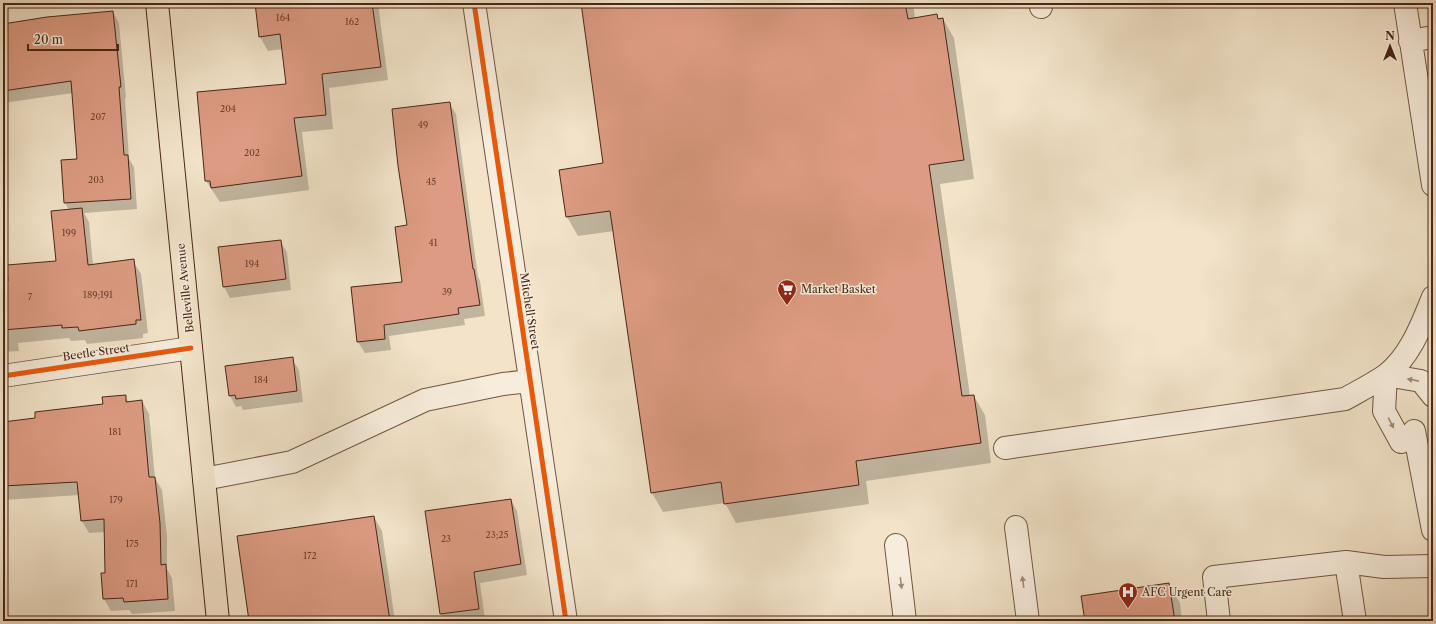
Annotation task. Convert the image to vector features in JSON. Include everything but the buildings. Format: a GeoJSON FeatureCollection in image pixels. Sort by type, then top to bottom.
{"type":"FeatureCollection","features":[{"type":"Feature","properties":{"kind":"main road","name":"Belleville Avenue"},"geometry":{"type":"LineString","coordinates":[[157,3],[218,621]]}},
{"type":"Feature","properties":{"kind":"street","name":"Mitchell Street"},"geometry":{"type":"LineString","coordinates":[[474,3],[566,621]]}},
{"type":"Feature","properties":{"kind":"street"},"geometry":{"type":"LineString","coordinates":[[1405,3],[1433,185]]}},
{"type":"Feature","properties":{"kind":"street"},"geometry":{"type":"LineString","coordinates":[[1410,41],[1433,36]]}},
{"type":"Feature","properties":{"kind":"street"},"geometry":{"type":"LineString","coordinates":[[1005,448],[1345,399],[1386,375],[1406,353],[1421,328],[1433,297]]}},
{"type":"Feature","properties":{"kind":"street","name":"Beetle Street"},"geometry":{"type":"LineString","coordinates":[[3,376],[191,348]]}},
{"type":"Feature","properties":{"kind":"street"},"geometry":{"type":"LineString","coordinates":[[1386,375],[1421,381],[1433,396]]}},
{"type":"Feature","properties":{"kind":"street"},"geometry":{"type":"LineString","coordinates":[[1386,375],[1384,411],[1407,437],[1433,530]]}},
{"type":"Feature","properties":{"kind":"street"},"geometry":{"type":"LineString","coordinates":[[204,479],[292,462],[425,400],[503,384],[530,381]]}},
{"type":"Feature","properties":{"kind":"street"},"geometry":{"type":"LineString","coordinates":[[1016,527],[1028,621]]}},
{"type":"Feature","properties":{"kind":"street"},"geometry":{"type":"LineString","coordinates":[[896,545],[905,621]]}},
{"type":"Feature","properties":{"kind":"street"},"geometry":{"type":"LineString","coordinates":[[1346,562],[1356,621]]}},
{"type":"Feature","properties":{"kind":"street"},"geometry":{"type":"LineString","coordinates":[[1220,621],[1214,577],[1346,562],[1384,567],[1433,566]]}},
{"type":"Feature","properties":{"kind":"cycle path"},"geometry":{"type":"LineString","coordinates":[[474,3],[566,621]]}},
{"type":"Feature","properties":{"kind":"cycle path"},"geometry":{"type":"LineString","coordinates":[[3,376],[191,348]]}},
{"type":"Feature","properties":{"kind":"place","name":"Market Basket"},"geometry":{"type":"Point","coordinates":[787,306]}},
{"type":"Feature","properties":{"kind":"place","name":"AFC Urgent Care"},"geometry":{"type":"Point","coordinates":[1128,609]}}]}
